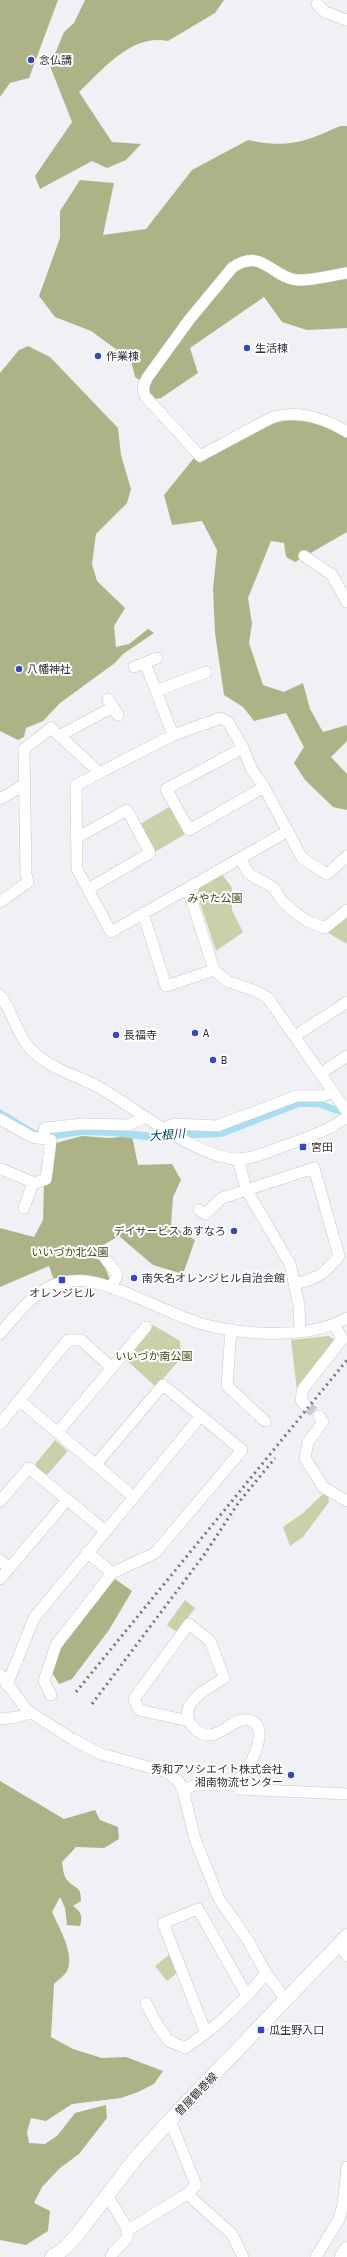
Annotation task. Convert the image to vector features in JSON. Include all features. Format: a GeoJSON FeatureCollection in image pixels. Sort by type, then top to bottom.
{"type":"FeatureCollection","features":[{"type":"Feature","properties":{"kind":"highway"},"geometry":{"type":"LineString","coordinates":[[343,2257],[347,2250]]}},
{"type":"Feature","properties":{"kind":"main road","name":"曽屋鶴巻線"},"geometry":{"type":"LineString","coordinates":[[52,2257],[65,2248],[77,2235],[135,2159],[170,2120],[343,1940]]}},
{"type":"Feature","properties":{"kind":"street"},"geometry":{"type":"LineString","coordinates":[[317,4],[325,12],[347,20]]}},
{"type":"Feature","properties":{"kind":"street"},"geometry":{"type":"LineString","coordinates":[[347,273],[298,280],[286,277],[264,263],[251,260],[240,262],[232,268],[189,320],[147,378],[143,388],[145,396],[200,456],[273,417],[284,414],[313,416],[347,432]]}},
{"type":"Feature","properties":{"kind":"street"},"geometry":{"type":"LineString","coordinates":[[304,556],[332,576],[347,602]]}},
{"type":"Feature","properties":{"kind":"street"},"geometry":{"type":"LineString","coordinates":[[134,667],[157,658]]}},
{"type":"Feature","properties":{"kind":"street"},"geometry":{"type":"LineString","coordinates":[[145,663],[173,735]]}},
{"type":"Feature","properties":{"kind":"street"},"geometry":{"type":"LineString","coordinates":[[156,691],[206,672]]}},
{"type":"Feature","properties":{"kind":"street"},"geometry":{"type":"LineString","coordinates":[[59,736],[113,707]]}},
{"type":"Feature","properties":{"kind":"street"},"geometry":{"type":"LineString","coordinates":[[288,831],[110,932],[77,869],[76,785],[173,735],[222,718],[228,722],[243,748],[252,770],[264,787],[288,831],[302,858],[327,874],[347,856]]}},
{"type":"Feature","properties":{"kind":"street"},"geometry":{"type":"LineString","coordinates":[[0,902],[28,882],[26,874],[27,846],[24,749],[51,728],[99,772]]}},
{"type":"Feature","properties":{"kind":"street"},"geometry":{"type":"LineString","coordinates":[[243,748],[166,789],[189,830],[264,787]]}},
{"type":"Feature","properties":{"kind":"street"},"geometry":{"type":"LineString","coordinates":[[1,796],[24,785]]}},
{"type":"Feature","properties":{"kind":"street"},"geometry":{"type":"LineString","coordinates":[[76,838],[127,810],[150,853],[88,889]]}},
{"type":"Feature","properties":{"kind":"street"},"geometry":{"type":"LineString","coordinates":[[240,858],[250,874],[273,887],[283,902],[307,921],[325,928],[347,910]]}},
{"type":"Feature","properties":{"kind":"street"},"geometry":{"type":"LineString","coordinates":[[188,889],[214,970],[227,981],[256,991],[268,998],[347,1112]]}},
{"type":"Feature","properties":{"kind":"street"},"geometry":{"type":"LineString","coordinates":[[143,913],[166,986],[214,970]]}},
{"type":"Feature","properties":{"kind":"street"},"geometry":{"type":"LineString","coordinates":[[0,994],[10,1011],[22,1038],[36,1055],[101,1089],[145,1118],[213,1155],[238,1159],[262,1154],[316,1135],[347,1117]]}},
{"type":"Feature","properties":{"kind":"street"},"geometry":{"type":"LineString","coordinates":[[295,1036],[347,1002]]}},
{"type":"Feature","properties":{"kind":"street"},"geometry":{"type":"LineString","coordinates":[[321,1073],[347,1056]]}},
{"type":"Feature","properties":{"kind":"street"},"geometry":{"type":"LineString","coordinates":[[165,1129],[174,1124],[218,1126],[297,1096],[323,1096],[332,1092]]}},
{"type":"Feature","properties":{"kind":"street"},"geometry":{"type":"LineString","coordinates":[[0,1118],[32,1137],[44,1133]]}},
{"type":"Feature","properties":{"kind":"street"},"geometry":{"type":"LineString","coordinates":[[44,1133],[45,1128],[82,1124],[129,1126],[145,1118]]}},
{"type":"Feature","properties":{"kind":"street"},"geometry":{"type":"LineString","coordinates":[[0,1170],[1,1169],[33,1182],[46,1179],[51,1140],[44,1133]]}},
{"type":"Feature","properties":{"kind":"street"},"geometry":{"type":"LineString","coordinates":[[238,1159],[246,1189],[290,1264],[296,1284],[300,1331]]}},
{"type":"Feature","properties":{"kind":"street"},"geometry":{"type":"LineString","coordinates":[[205,1214],[222,1198],[314,1168],[339,1256],[324,1274],[296,1284]]}},
{"type":"Feature","properties":{"kind":"street"},"geometry":{"type":"LineString","coordinates":[[24,1208],[33,1182]]}},
{"type":"Feature","properties":{"kind":"street"},"geometry":{"type":"LineString","coordinates":[[92,1252],[102,1254],[117,1274],[112,1288]]}},
{"type":"Feature","properties":{"kind":"street"},"geometry":{"type":"LineString","coordinates":[[0,1334],[4,1322],[28,1302],[44,1289],[64,1282],[92,1282],[112,1288],[200,1323],[231,1330],[300,1331],[326,1328],[347,1318]]}},
{"type":"Feature","properties":{"kind":"street"},"geometry":{"type":"LineString","coordinates":[[304,1405],[301,1400],[302,1389],[342,1339],[335,1325]]}},
{"type":"Feature","properties":{"kind":"street"},"geometry":{"type":"LineString","coordinates":[[58,1432],[146,1327]]}},
{"type":"Feature","properties":{"kind":"street"},"geometry":{"type":"LineString","coordinates":[[231,1330],[227,1386],[265,1421]]}},
{"type":"Feature","properties":{"kind":"street"},"geometry":{"type":"LineString","coordinates":[[0,1424],[68,1340],[81,1340],[112,1368]]}},
{"type":"Feature","properties":{"kind":"street"},"geometry":{"type":"LineString","coordinates":[[51,1695],[44,1681],[56,1645],[112,1573],[155,1552],[242,1450],[200,1417],[162,1384],[96,1464]]}},
{"type":"Feature","properties":{"kind":"street"},"geometry":{"type":"LineString","coordinates":[[20,1400],[134,1497]]}},
{"type":"Feature","properties":{"kind":"street"},"geometry":{"type":"LineString","coordinates":[[319,1416],[323,1422],[308,1442],[305,1458],[323,1487],[347,1501]]}},
{"type":"Feature","properties":{"kind":"street"},"geometry":{"type":"LineString","coordinates":[[7,1685],[34,1618],[200,1417]]}},
{"type":"Feature","properties":{"kind":"street"},"geometry":{"type":"LineString","coordinates":[[1,1499],[29,1468],[106,1531]]}},
{"type":"Feature","properties":{"kind":"street"},"geometry":{"type":"LineString","coordinates":[[0,1578],[67,1500]]}},
{"type":"Feature","properties":{"kind":"street"},"geometry":{"type":"LineString","coordinates":[[87,1552],[112,1573]]}},
{"type":"Feature","properties":{"kind":"street"},"geometry":{"type":"LineString","coordinates":[[0,1560],[9,1568]]}},
{"type":"Feature","properties":{"kind":"street"},"geometry":{"type":"LineString","coordinates":[[183,1790],[195,1785],[234,1784],[248,1769],[260,1740],[260,1731],[257,1725],[250,1721],[242,1720],[216,1734],[207,1736],[194,1728],[189,1721],[190,1704],[195,1697],[224,1678],[210,1641],[189,1624],[134,1699],[139,1710],[189,1721]]}},
{"type":"Feature","properties":{"kind":"street"},"geometry":{"type":"LineString","coordinates":[[0,1674],[7,1685],[30,1712],[88,1749],[168,1772],[179,1782],[183,1790],[195,1839],[214,1887],[226,1910],[254,1951],[266,1973],[286,2000]]}},
{"type":"Feature","properties":{"kind":"street"},"geometry":{"type":"LineString","coordinates":[[0,1719],[18,1717],[30,1712]]}},
{"type":"Feature","properties":{"kind":"street"},"geometry":{"type":"LineString","coordinates":[[234,1784],[239,1789],[347,1794]]}},
{"type":"Feature","properties":{"kind":"street"},"geometry":{"type":"LineString","coordinates":[[206,2033],[163,1923],[198,1909],[247,1996]]}},
{"type":"Feature","properties":{"kind":"street"},"geometry":{"type":"LineString","coordinates":[[343,1940],[347,1956]]}},
{"type":"Feature","properties":{"kind":"street"},"geometry":{"type":"LineString","coordinates":[[146,2003],[158,2026],[169,2041],[185,2048],[234,2010],[266,1973]]}},
{"type":"Feature","properties":{"kind":"street"},"geometry":{"type":"LineString","coordinates":[[128,2230],[187,2194],[196,2185],[170,2120]]}},
{"type":"Feature","properties":{"kind":"street"},"geometry":{"type":"LineString","coordinates":[[316,2257],[339,2219],[344,2204],[347,2167]]}},
{"type":"Feature","properties":{"kind":"street"},"geometry":{"type":"LineString","coordinates":[[187,2194],[232,2234],[243,2257]]}},
{"type":"Feature","properties":{"kind":"street"},"geometry":{"type":"LineString","coordinates":[[107,2195],[128,2230],[127,2238],[111,2257]]}},
{"type":"Feature","properties":{"kind":"green space"},"geometry":{"type":"Polygon","coordinates":[[[0,0],[58,0],[29,78],[10,83],[0,97],[0,0]]]}},
{"type":"Feature","properties":{"kind":"green space"},"geometry":{"type":"Polygon","coordinates":[[[85,0],[224,0],[215,13],[168,41],[155,40],[142,42],[130,48],[108,64],[79,92],[112,142],[141,144],[126,160],[107,168],[92,161],[40,189],[35,176],[72,122],[50,66],[64,32],[74,23],[85,0]]]}},
{"type":"Feature","properties":{"kind":"green space"},"geometry":{"type":"Polygon","coordinates":[[[340,126],[347,126],[347,328],[307,330],[282,322],[264,297],[190,348],[198,373],[161,398],[155,399],[149,395],[151,377],[159,355],[139,380],[135,377],[131,360],[91,331],[55,317],[39,296],[60,238],[60,211],[80,180],[114,183],[103,235],[146,229],[192,170],[248,140],[285,144],[305,140],[340,126]]]}},
{"type":"Feature","properties":{"kind":"green space"},"geometry":{"type":"Polygon","coordinates":[[[28,346],[50,357],[118,428],[121,455],[131,489],[127,503],[96,534],[92,564],[97,581],[125,608],[114,626],[116,647],[129,644],[148,629],[154,633],[123,654],[115,663],[60,703],[43,721],[26,728],[24,737],[18,740],[0,731],[0,373],[19,350],[28,346]]]}},
{"type":"Feature","properties":{"kind":"green space"},"geometry":{"type":"Polygon","coordinates":[[[285,420],[313,420],[347,437],[347,532],[295,562],[286,557],[284,543],[271,541],[248,598],[252,623],[249,643],[263,685],[284,692],[303,683],[310,709],[323,732],[347,725],[347,741],[331,757],[347,774],[347,810],[333,807],[305,780],[294,763],[304,747],[286,713],[254,721],[243,707],[224,695],[215,633],[213,589],[217,550],[202,521],[172,525],[164,495],[194,458],[200,463],[260,428],[285,420]]]}},
{"type":"Feature","properties":{"kind":"green space"},"geometry":{"type":"Polygon","coordinates":[[[171,806],[187,833],[155,852],[140,824],[171,806]]]}},
{"type":"Feature","properties":{"kind":"green space","name":"みやた公園"},"geometry":{"type":"Polygon","coordinates":[[[222,874],[232,888],[232,910],[243,932],[216,951],[197,894],[200,887],[222,874]]]}},
{"type":"Feature","properties":{"kind":"green space"},"geometry":{"type":"Polygon","coordinates":[[[347,915],[347,944],[325,931],[347,915]]]}},
{"type":"Feature","properties":{"kind":"green space","name":"いいづか北公園"},"geometry":{"type":"Polygon","coordinates":[[[82,1136],[109,1138],[132,1136],[138,1165],[172,1164],[181,1180],[173,1197],[171,1225],[195,1240],[183,1274],[153,1265],[119,1236],[98,1248],[111,1283],[54,1280],[49,1266],[0,1287],[0,1228],[34,1237],[43,1220],[45,1146],[82,1136]]]}},
{"type":"Feature","properties":{"kind":"green space","name":"いいづか南公園"},"geometry":{"type":"Polygon","coordinates":[[[153,1325],[180,1341],[181,1358],[156,1387],[125,1359],[153,1325]]]}},
{"type":"Feature","properties":{"kind":"green space"},"geometry":{"type":"Polygon","coordinates":[[[329,1336],[336,1341],[297,1390],[291,1340],[329,1336]]]}},
{"type":"Feature","properties":{"kind":"green space"},"geometry":{"type":"Polygon","coordinates":[[[55,1440],[68,1451],[46,1476],[35,1468],[36,1463],[55,1440]]]}},
{"type":"Feature","properties":{"kind":"green space"},"geometry":{"type":"Polygon","coordinates":[[[324,1493],[328,1496],[329,1502],[303,1537],[290,1546],[283,1527],[303,1513],[324,1493]]]}},
{"type":"Feature","properties":{"kind":"green space"},"geometry":{"type":"Polygon","coordinates":[[[112,1573],[115,1579],[132,1591],[109,1630],[72,1679],[59,1684],[48,1666],[56,1645],[112,1573]]]}},
{"type":"Feature","properties":{"kind":"green space"},"geometry":{"type":"Polygon","coordinates":[[[185,1600],[195,1608],[177,1632],[167,1625],[185,1600]]]}},
{"type":"Feature","properties":{"kind":"green space"},"geometry":{"type":"Polygon","coordinates":[[[0,1781],[64,1819],[95,1810],[100,1820],[118,1827],[119,1839],[104,1848],[76,1847],[62,1862],[66,1879],[78,1888],[80,1892],[81,1901],[73,1906],[80,1912],[81,1920],[80,1926],[67,1925],[65,1908],[60,1897],[52,1912],[68,1949],[69,1964],[66,1973],[54,1984],[51,2037],[73,2049],[102,2058],[126,2057],[163,2071],[154,2084],[138,2092],[121,2098],[72,2104],[46,2121],[31,2118],[27,2132],[29,2143],[45,2144],[57,2136],[75,2113],[106,2105],[107,2118],[79,2154],[60,2168],[42,2187],[34,2203],[50,2211],[48,2231],[26,2245],[0,2240],[0,1781]]]}},
{"type":"Feature","properties":{"kind":"green space"},"geometry":{"type":"Polygon","coordinates":[[[170,1954],[178,1972],[167,1981],[155,1966],[170,1954]]]}},
{"type":"Feature","properties":{"kind":"water","name":"大根川"},"geometry":{"type":"Polygon","coordinates":[[[316,1099],[337,1107],[347,1115],[334,1113],[318,1107],[299,1107],[222,1137],[145,1140],[113,1136],[82,1135],[55,1139],[34,1133],[0,1114],[0,1109],[35,1130],[55,1133],[83,1129],[112,1129],[156,1133],[219,1129],[293,1101],[316,1099]]]}},
{"type":"Feature","properties":{"kind":"tunnel"},"geometry":{"type":"LineString","coordinates":[[305,1405],[319,1416]]}},
{"type":"Feature","properties":{"kind":"railway"},"geometry":{"type":"LineString","coordinates":[[76,1692],[347,1360]]}},
{"type":"Feature","properties":{"kind":"railway"},"geometry":{"type":"LineString","coordinates":[[92,1704],[204,1555],[239,1502],[275,1458]]}},
{"type":"Feature","properties":{"kind":"place","name":"念仏講"},"geometry":{"type":"Point","coordinates":[31,60]}},
{"type":"Feature","properties":{"kind":"place","name":"生活棟"},"geometry":{"type":"Point","coordinates":[247,348]}},
{"type":"Feature","properties":{"kind":"place","name":"作業棟"},"geometry":{"type":"Point","coordinates":[98,356]}},
{"type":"Feature","properties":{"kind":"place","name":"八幡神社"},"geometry":{"type":"Point","coordinates":[19,669]}},
{"type":"Feature","properties":{"kind":"place","name":"A"},"geometry":{"type":"Point","coordinates":[195,1033]}},
{"type":"Feature","properties":{"kind":"place","name":"長福寺"},"geometry":{"type":"Point","coordinates":[116,1035]}},
{"type":"Feature","properties":{"kind":"place","name":"B"},"geometry":{"type":"Point","coordinates":[213,1060]}},
{"type":"Feature","properties":{"kind":"place","name":"宮田"},"geometry":{"type":"Point","coordinates":[303,1147]}},
{"type":"Feature","properties":{"kind":"place","name":"デイサービス あすなろ"},"geometry":{"type":"Point","coordinates":[234,1231]}},
{"type":"Feature","properties":{"kind":"place","name":"南矢名オレンジヒル自治会館"},"geometry":{"type":"Point","coordinates":[134,1278]}},
{"type":"Feature","properties":{"kind":"place","name":"オレンジヒル"},"geometry":{"type":"Point","coordinates":[62,1280]}},
{"type":"Feature","properties":{"kind":"place","name":"秀和アソシエイト株式会社 湘南物流センター"},"geometry":{"type":"Point","coordinates":[291,1775]}},
{"type":"Feature","properties":{"kind":"place","name":"瓜生野入口"},"geometry":{"type":"Point","coordinates":[261,2030]}}]}
